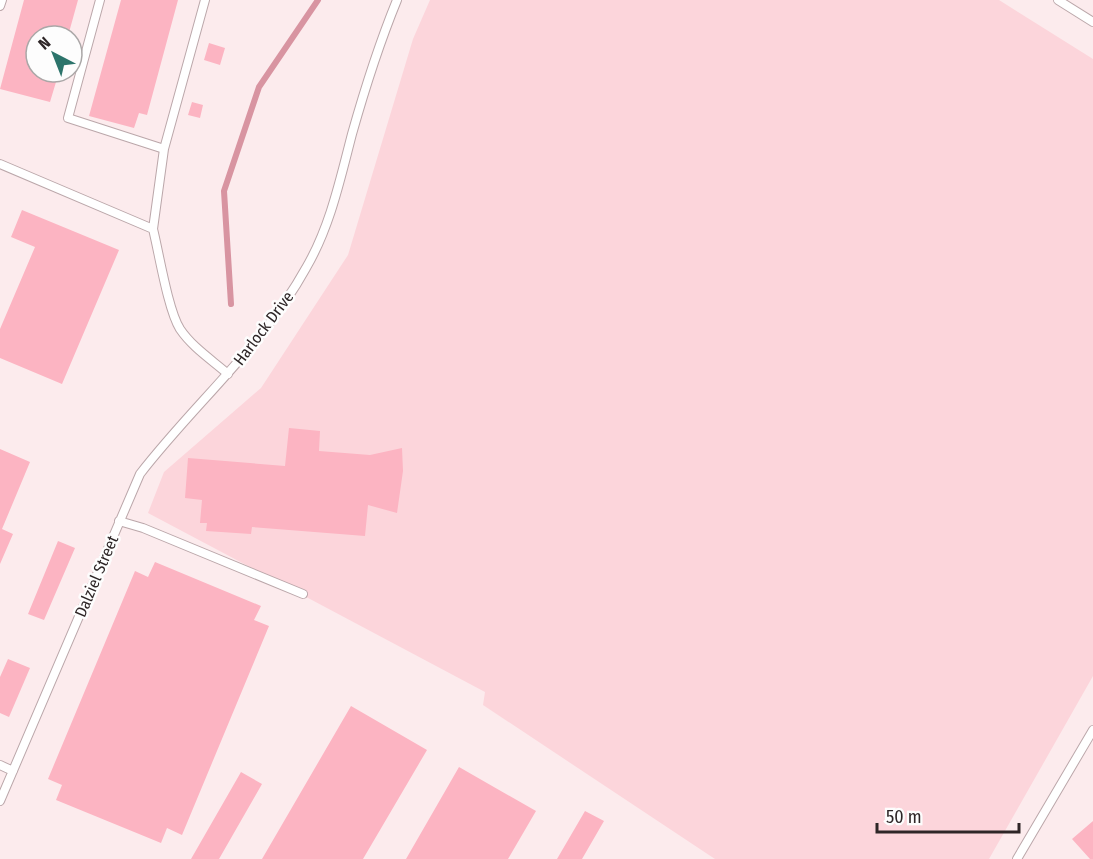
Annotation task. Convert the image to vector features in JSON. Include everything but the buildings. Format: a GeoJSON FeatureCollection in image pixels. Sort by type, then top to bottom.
{"type":"FeatureCollection","features":[{"type":"Feature","properties":{"kind":"lane"},"geometry":{"type":"LineString","coordinates":[[0,6],[2,0]]}},
{"type":"Feature","properties":{"kind":"lane"},"geometry":{"type":"LineString","coordinates":[[100,0],[68,118],[164,149]]}},
{"type":"Feature","properties":{"kind":"lane"},"geometry":{"type":"LineString","coordinates":[[0,164],[153,229],[164,149],[205,0]]}},
{"type":"Feature","properties":{"kind":"lane","name":"Harlock Drive"},"geometry":{"type":"LineString","coordinates":[[153,229],[172,310],[180,328],[197,348],[228,374],[272,322],[307,267],[331,213],[368,76],[397,0]]}},
{"type":"Feature","properties":{"kind":"lane"},"geometry":{"type":"LineString","coordinates":[[1058,0],[1093,22]]}},
{"type":"Feature","properties":{"kind":"lane","name":"Dalziel Street"},"geometry":{"type":"LineString","coordinates":[[0,801],[140,474],[166,441],[228,374]]}},
{"type":"Feature","properties":{"kind":"lane"},"geometry":{"type":"LineString","coordinates":[[119,521],[142,528],[303,594]]}},
{"type":"Feature","properties":{"kind":"lane"},"geometry":{"type":"LineString","coordinates":[[1017,859],[1093,730]]}},
{"type":"Feature","properties":{"kind":"lane"},"geometry":{"type":"LineString","coordinates":[[0,765],[13,771]]}},
{"type":"Feature","properties":{"kind":"shaded area"},"geometry":{"type":"Polygon","coordinates":[[[430,0],[999,0],[1093,59],[1093,676],[989,859],[715,859],[483,705],[485,692],[148,513],[164,472],[261,388],[348,255],[413,39],[430,0]]]}},
{"type":"Feature","properties":{"kind":"waterway"},"geometry":{"type":"LineString","coordinates":[[231,304],[224,191],[259,87],[318,0]]}}]}
